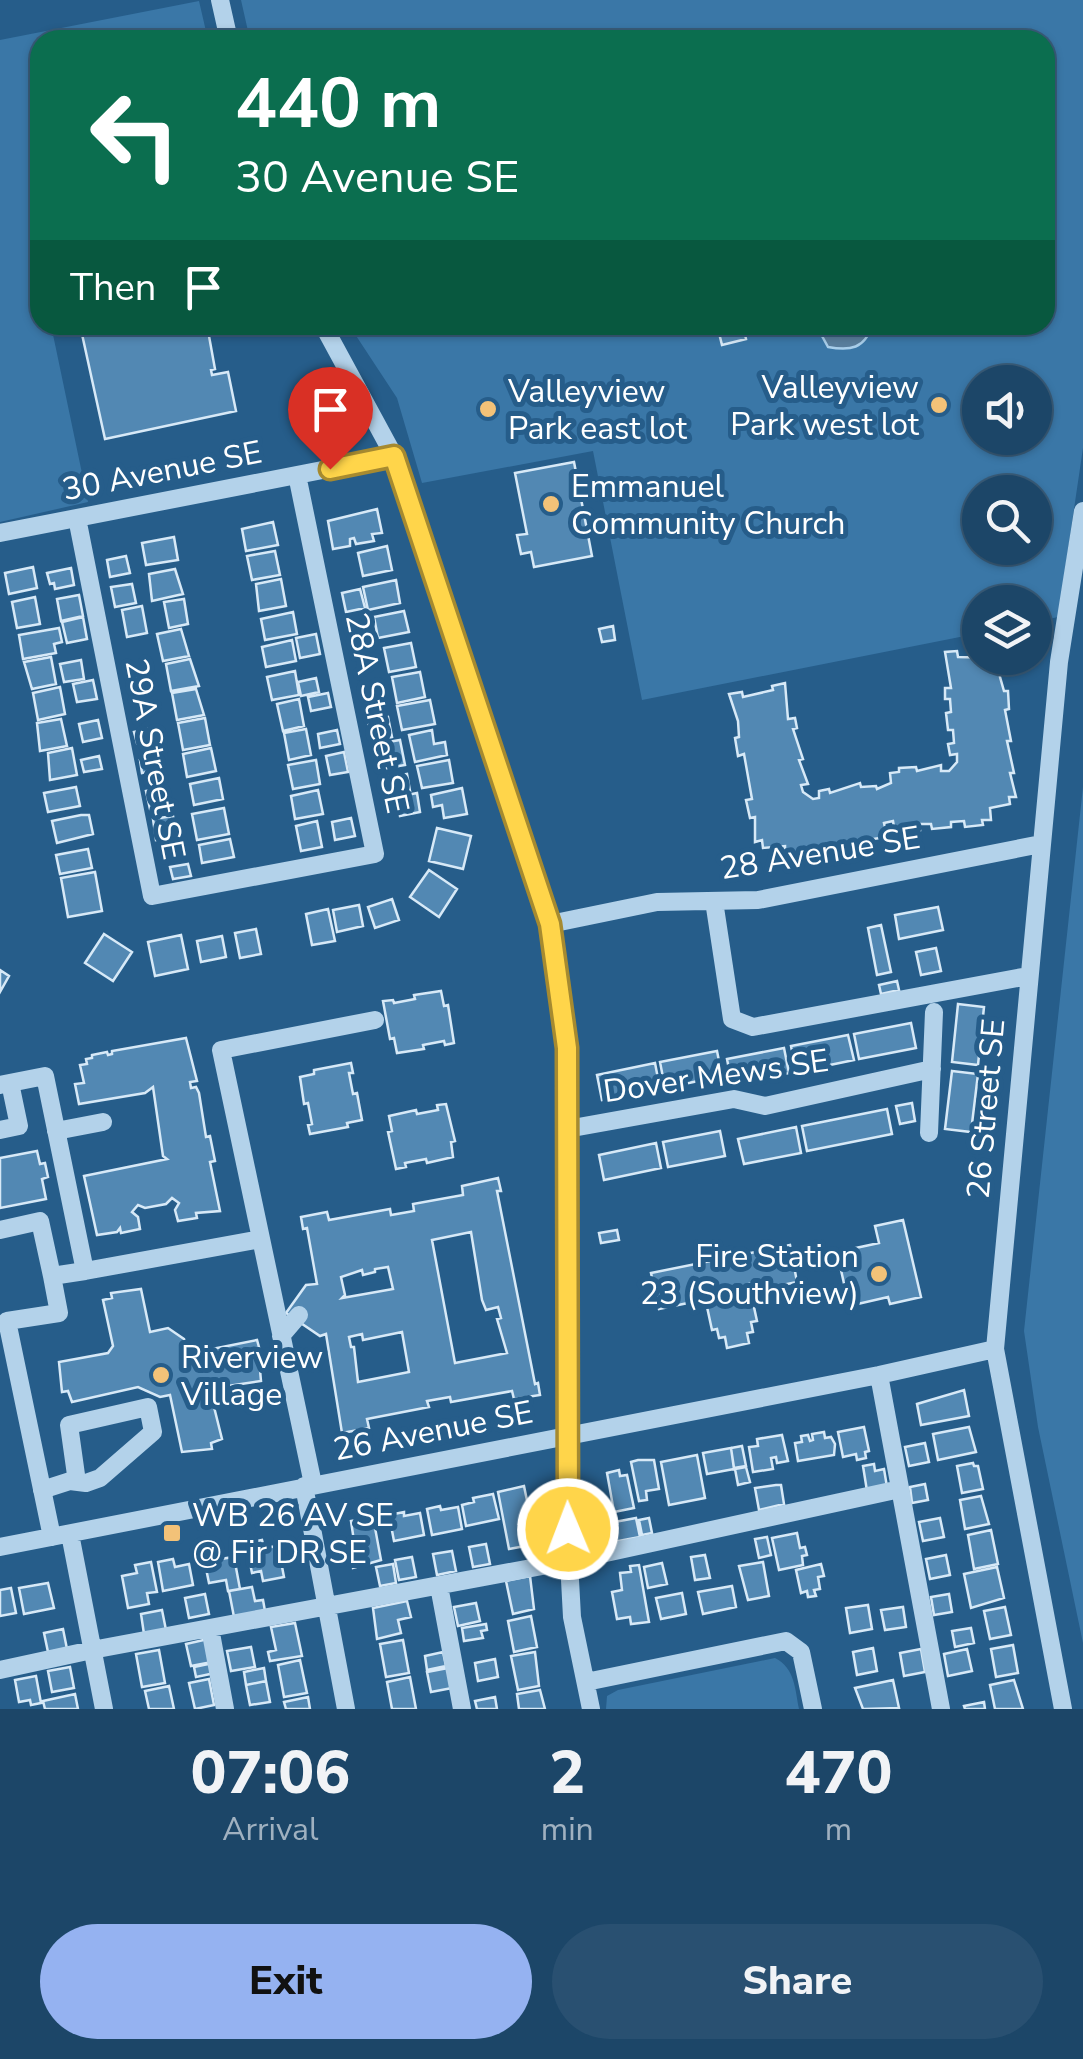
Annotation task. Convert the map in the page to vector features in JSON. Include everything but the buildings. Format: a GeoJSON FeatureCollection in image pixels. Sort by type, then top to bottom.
{"type":"FeatureCollection","features":[{"type":"Feature","properties":{"kind":"street"},"geometry":{"type":"LineString","coordinates":[[220,0],[227,30]]}},
{"type":"Feature","properties":{"kind":"street"},"geometry":{"type":"LineString","coordinates":[[328,335],[394,456],[550,924],[567,1048],[569,1560],[572,1617],[590,1709]]}},
{"type":"Feature","properties":{"kind":"street","name":"30 Avenue SE"},"geometry":{"type":"LineString","coordinates":[[0,534],[394,456]]}},
{"type":"Feature","properties":{"kind":"street","name":"28A Street SE"},"geometry":{"type":"LineString","coordinates":[[267,876],[375,854],[297,475]]}},
{"type":"Feature","properties":{"kind":"street","name":"26 Street SE"},"geometry":{"type":"LineString","coordinates":[[1063,1709],[995,1348],[1059,662],[1083,511]]}},
{"type":"Feature","properties":{"kind":"street","name":"29A Street SE"},"geometry":{"type":"LineString","coordinates":[[77,518],[152,896],[267,876]]}},
{"type":"Feature","properties":{"kind":"street","name":"28 Avenue SE"},"geometry":{"type":"LineString","coordinates":[[550,924],[657,902],[758,900],[1041,844]]}},
{"type":"Feature","properties":{"kind":"street"},"geometry":{"type":"LineString","coordinates":[[714,901],[732,1019],[754,1027],[1028,976]]}},
{"type":"Feature","properties":{"kind":"street"},"geometry":{"type":"LineString","coordinates":[[929,1133],[934,1012]]}},
{"type":"Feature","properties":{"kind":"street"},"geometry":{"type":"LineString","coordinates":[[346,1709],[281,1336],[221,1050],[375,1020]]}},
{"type":"Feature","properties":{"kind":"street","name":"Dover Mews SE"},"geometry":{"type":"LineString","coordinates":[[567,1129],[734,1098],[764,1106],[932,1069]]}},
{"type":"Feature","properties":{"kind":"street"},"geometry":{"type":"LineString","coordinates":[[0,1130],[18,1126],[5,1084],[46,1076],[84,1271]]}},
{"type":"Feature","properties":{"kind":"street"},"geometry":{"type":"LineString","coordinates":[[56,1131],[103,1122]]}},
{"type":"Feature","properties":{"kind":"street"},"geometry":{"type":"LineString","coordinates":[[0,1230],[40,1221],[52,1276],[59,1313],[4,1321],[7,1358],[42,1490],[61,1535],[104,1709]]}},
{"type":"Feature","properties":{"kind":"street"},"geometry":{"type":"LineString","coordinates":[[52,1276],[261,1239]]}},
{"type":"Feature","properties":{"kind":"street"},"geometry":{"type":"LineString","coordinates":[[272,1291],[288,1296],[297,1309],[281,1336]]}},
{"type":"Feature","properties":{"kind":"street","name":"26 Avenue SE"},"geometry":{"type":"LineString","coordinates":[[0,1547],[879,1375],[995,1348]]}},
{"type":"Feature","properties":{"kind":"street"},"geometry":{"type":"LineString","coordinates":[[879,1375],[941,1709]]}},
{"type":"Feature","properties":{"kind":"street"},"geometry":{"type":"LineString","coordinates":[[42,1490],[70,1481],[77,1482],[100,1478],[153,1432],[148,1408],[69,1425],[77,1482]]}},
{"type":"Feature","properties":{"kind":"street"},"geometry":{"type":"LineString","coordinates":[[0,1670],[569,1560],[900,1488]]}},
{"type":"Feature","properties":{"kind":"street"},"geometry":{"type":"LineString","coordinates":[[438,1586],[462,1709]]}},
{"type":"Feature","properties":{"kind":"street"},"geometry":{"type":"LineString","coordinates":[[210,1628],[225,1709]]}},
{"type":"Feature","properties":{"kind":"street"},"geometry":{"type":"LineString","coordinates":[[586,1682],[786,1640],[800,1652],[813,1709]]}},
{"type":"Feature","properties":{"kind":"shaded area"},"geometry":{"type":"Polygon","coordinates":[[[241,0],[1083,0],[1083,448],[1058,617],[1052,618],[1052,585],[962,585],[962,637],[642,700],[593,451],[422,483],[397,398],[356,335],[1055,335],[1055,30],[248,30],[241,0]]]}},
{"type":"Feature","properties":{"kind":"shaded area"},"geometry":{"type":"Polygon","coordinates":[[[199,1],[206,30],[51,30],[199,1]]]}},
{"type":"Feature","properties":{"kind":"shaded area"},"geometry":{"type":"Polygon","coordinates":[[[30,34],[30,335],[53,335],[88,502],[0,522],[0,40],[30,34]]]}},
{"type":"Feature","properties":{"kind":"shaded area"},"geometry":{"type":"Polygon","coordinates":[[[821,335],[868,335],[856,346],[828,347],[821,335]]]}},
{"type":"Feature","properties":{"kind":"shaded area"},"geometry":{"type":"Polygon","coordinates":[[[1083,787],[1083,1643],[1038,1427],[1024,1331],[1083,787]]]}},
{"type":"Feature","properties":{"kind":"shaded area"},"geometry":{"type":"Polygon","coordinates":[[[775,1658],[790,1673],[799,1709],[606,1709],[607,1696],[618,1690],[775,1658]]]}},
{"type":"Feature","properties":{"kind":"place","name":"Valleyview Park west lot"},"geometry":{"type":"Point","coordinates":[939,405]}},
{"type":"Feature","properties":{"kind":"place","name":"Valleyview Park east lot"},"geometry":{"type":"Point","coordinates":[488,409]}},
{"type":"Feature","properties":{"kind":"place","name":"Emmanuel Community Church"},"geometry":{"type":"Point","coordinates":[551,504]}},
{"type":"Feature","properties":{"kind":"place","name":"Fire Station 23 (Southview)"},"geometry":{"type":"Point","coordinates":[879,1274]}},
{"type":"Feature","properties":{"kind":"place","name":"Riverview Village"},"geometry":{"type":"Point","coordinates":[161,1375]}},
{"type":"Feature","properties":{"kind":"place","name":"WB 26 AV SE @ Fir DR SE"},"geometry":{"type":"Point","coordinates":[172,1533]}},
{"type":"Feature","properties":{"kind":"route"},"geometry":{"type":"LineString","coordinates":[[330,469],[394,456],[550,924],[567,1048],[568,1529]]}}]}
